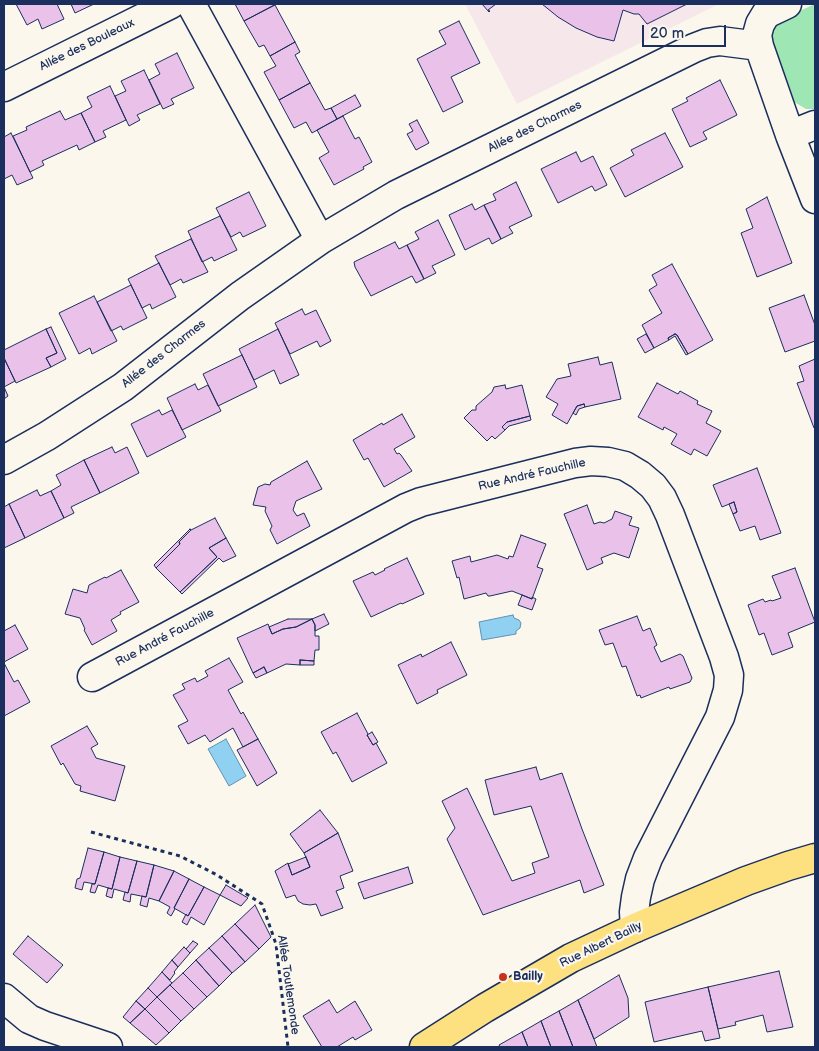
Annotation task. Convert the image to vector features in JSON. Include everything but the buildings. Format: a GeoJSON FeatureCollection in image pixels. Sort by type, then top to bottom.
{"type":"FeatureCollection","features":[{"type":"Feature","properties":{"kind":"main road","name":"Rue Albert Bailly"},"geometry":{"type":"LineString","coordinates":[[761,875],[815,846]]}},
{"type":"Feature","properties":{"kind":"main road","name":"Rue Albert Bailly"},"geometry":{"type":"LineString","coordinates":[[424,1047],[485,1008],[571,958],[635,928],[761,875],[815,858]]}},
{"type":"Feature","properties":{"kind":"street","name":"Allée des Bouleaux"},"geometry":{"type":"LineString","coordinates":[[4,87],[170,4]]}},
{"type":"Feature","properties":{"kind":"street"},"geometry":{"type":"LineString","coordinates":[[191,4],[320,240]]}},
{"type":"Feature","properties":{"kind":"street"},"geometry":{"type":"LineString","coordinates":[[787,4],[766,14],[760,24],[759,46],[815,199]]}},
{"type":"Feature","properties":{"kind":"street","name":"Allée des Charmes"},"geometry":{"type":"LineString","coordinates":[[4,460],[47,436],[123,386],[240,296],[320,240],[396,195],[694,48],[720,41],[759,46]]}},
{"type":"Feature","properties":{"kind":"street"},"geometry":{"type":"LineString","coordinates":[[790,135],[815,125]]}},
{"type":"Feature","properties":{"kind":"street","name":"Rue André Fauchille"},"geometry":{"type":"LineString","coordinates":[[92,677],[406,508],[422,502],[575,463],[591,461],[608,462],[625,466],[653,486],[662,498],[724,657],[729,675],[728,690],[720,717],[648,858],[640,879],[634,912],[635,928]]}},
{"type":"Feature","properties":{"kind":"street"},"geometry":{"type":"LineString","coordinates":[[4,998],[29,1019],[44,1026],[108,1047]]}},
{"type":"Feature","properties":{"kind":"path","name":"Allée Toutlemonde"},"geometry":{"type":"LineString","coordinates":[[91,832],[180,856],[217,875],[262,904],[276,944],[288,1047]]}},
{"type":"Feature","properties":{"kind":"shaded area"},"geometry":{"type":"Polygon","coordinates":[[[465,4],[719,4],[517,104],[465,4]]]}},
{"type":"Feature","properties":{"kind":"green space"},"geometry":{"type":"Polygon","coordinates":[[[815,4],[815,109],[806,109],[791,100],[769,38],[774,27],[784,18],[815,4]]]}},
{"type":"Feature","properties":{"kind":"water"},"geometry":{"type":"Polygon","coordinates":[[[513,615],[521,623],[516,634],[482,640],[479,622],[513,615]]]}},
{"type":"Feature","properties":{"kind":"water"},"geometry":{"type":"Polygon","coordinates":[[[226,739],[246,776],[229,786],[208,749],[226,739]]]}},
{"type":"Feature","properties":{"kind":"place","name":"Bailly"},"geometry":{"type":"Point","coordinates":[503,977]}}]}
